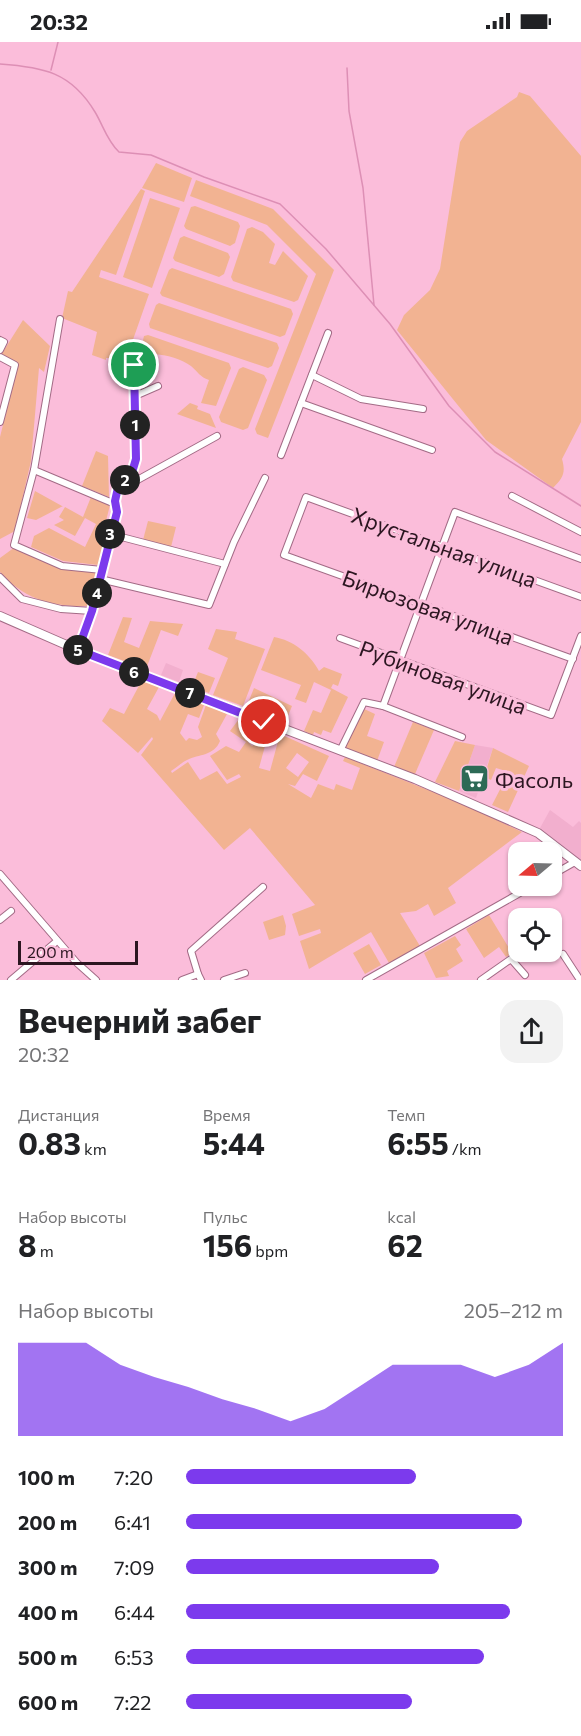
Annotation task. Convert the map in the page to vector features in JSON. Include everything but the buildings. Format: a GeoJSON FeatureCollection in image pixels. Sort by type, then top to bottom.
{"type":"FeatureCollection","features":[{"type":"Feature","properties":{"kind":"main road"},"geometry":{"type":"LineString","coordinates":[[0,615],[78,650],[415,779],[538,833],[578,864]]}},
{"type":"Feature","properties":{"kind":"street"},"geometry":{"type":"LineString","coordinates":[[60,319],[34,470],[14,545],[62,566],[102,570]]}},
{"type":"Feature","properties":{"kind":"street"},"geometry":{"type":"LineString","coordinates":[[282,455],[328,333]]}},
{"type":"Feature","properties":{"kind":"street"},"geometry":{"type":"LineString","coordinates":[[0,350],[2,341]]}},
{"type":"Feature","properties":{"kind":"street"},"geometry":{"type":"LineString","coordinates":[[0,357],[15,365],[2,404],[0,422]]}},
{"type":"Feature","properties":{"kind":"street"},"geometry":{"type":"LineString","coordinates":[[78,650],[92,611],[117,512],[115,504],[119,483],[130,479],[136,459],[134,365]]}},
{"type":"Feature","properties":{"kind":"street"},"geometry":{"type":"LineString","coordinates":[[312,375],[361,399],[423,409]]}},
{"type":"Feature","properties":{"kind":"street"},"geometry":{"type":"LineString","coordinates":[[135,396],[158,386]]}},
{"type":"Feature","properties":{"kind":"street"},"geometry":{"type":"LineString","coordinates":[[301,403],[432,450]]}},
{"type":"Feature","properties":{"kind":"street"},"geometry":{"type":"LineString","coordinates":[[132,483],[217,436]]}},
{"type":"Feature","properties":{"kind":"street"},"geometry":{"type":"LineString","coordinates":[[34,470],[115,504]]}},
{"type":"Feature","properties":{"kind":"street"},"geometry":{"type":"LineString","coordinates":[[100,579],[209,605],[225,564],[265,478]]}},
{"type":"Feature","properties":{"kind":"street"},"geometry":{"type":"LineString","coordinates":[[512,496],[581,532]]}},
{"type":"Feature","properties":{"kind":"street","name":"Хрустальная улица"},"geometry":{"type":"LineString","coordinates":[[284,555],[306,497],[581,597]]}},
{"type":"Feature","properties":{"kind":"street"},"geometry":{"type":"LineString","coordinates":[[383,706],[455,512],[581,559]]}},
{"type":"Feature","properties":{"kind":"street"},"geometry":{"type":"LineString","coordinates":[[110,534],[225,564]]}},
{"type":"Feature","properties":{"kind":"street","name":"Бирюзовая улица"},"geometry":{"type":"LineString","coordinates":[[284,555],[573,659]]}},
{"type":"Feature","properties":{"kind":"street"},"geometry":{"type":"LineString","coordinates":[[0,577],[22,599],[61,609],[92,611]]}},
{"type":"Feature","properties":{"kind":"street"},"geometry":{"type":"LineString","coordinates":[[573,659],[581,636]]}},
{"type":"Feature","properties":{"kind":"street","name":"Рубиновая улица"},"geometry":{"type":"LineString","coordinates":[[340,638],[547,715],[553,713],[573,659]]}},
{"type":"Feature","properties":{"kind":"street"},"geometry":{"type":"LineString","coordinates":[[340,751],[361,704],[367,702],[462,737]]}},
{"type":"Feature","properties":{"kind":"street"},"geometry":{"type":"LineString","coordinates":[[562,871],[578,864]]}},
{"type":"Feature","properties":{"kind":"street"},"geometry":{"type":"LineString","coordinates":[[0,874],[57,941],[96,980]]}},
{"type":"Feature","properties":{"kind":"street"},"geometry":{"type":"LineString","coordinates":[[182,980],[200,977],[191,951],[263,887]]}},
{"type":"Feature","properties":{"kind":"street"},"geometry":{"type":"LineString","coordinates":[[366,980],[515,896]]}},
{"type":"Feature","properties":{"kind":"street"},"geometry":{"type":"LineString","coordinates":[[0,920],[11,911]]}},
{"type":"Feature","properties":{"kind":"street"},"geometry":{"type":"LineString","coordinates":[[11,980],[57,941]]}},
{"type":"Feature","properties":{"kind":"street"},"geometry":{"type":"LineString","coordinates":[[563,954],[580,980]]}},
{"type":"Feature","properties":{"kind":"street"},"geometry":{"type":"LineString","coordinates":[[481,980],[508,960],[513,959],[525,975]]}},
{"type":"Feature","properties":{"kind":"street"},"geometry":{"type":"LineString","coordinates":[[224,980],[244,973]]}},
{"type":"Feature","properties":{"kind":"shaded area"},"geometry":{"type":"Polygon","coordinates":[[[519,92],[530,96],[581,156],[581,422],[562,459],[563,475],[553,488],[486,440],[397,330],[404,315],[430,290],[440,269],[460,142],[467,131],[517,97],[519,92]]]}},
{"type":"Feature","properties":{"kind":"shaded area"},"geometry":{"type":"Polygon","coordinates":[[[156,163],[192,178],[184,202],[142,188],[156,163]]]}},
{"type":"Feature","properties":{"kind":"shaded area"},"geometry":{"type":"Polygon","coordinates":[[[196,180],[273,209],[334,270],[268,438],[257,434],[255,429],[316,274],[267,225],[190,196],[196,180]]]}},
{"type":"Feature","properties":{"kind":"shaded area"},"geometry":{"type":"Polygon","coordinates":[[[141,189],[145,191],[116,275],[101,270],[99,277],[149,294],[129,351],[130,358],[106,358],[106,360],[92,355],[97,332],[62,318],[68,291],[72,292],[141,189]]]}},
{"type":"Feature","properties":{"kind":"shaded area"},"geometry":{"type":"Polygon","coordinates":[[[150,198],[180,208],[152,288],[123,277],[150,198]]]}},
{"type":"Feature","properties":{"kind":"shaded area"},"geometry":{"type":"Polygon","coordinates":[[[195,206],[238,222],[240,226],[235,243],[230,246],[186,229],[184,226],[191,207],[195,206]]]}},
{"type":"Feature","properties":{"kind":"shaded area"},"geometry":{"type":"Polygon","coordinates":[[[252,227],[263,232],[275,244],[269,263],[275,265],[283,251],[308,276],[298,300],[294,302],[233,281],[231,277],[247,229],[252,227]]]}},
{"type":"Feature","properties":{"kind":"shaded area"},"geometry":{"type":"Polygon","coordinates":[[[184,236],[228,253],[230,257],[224,274],[219,277],[175,261],[173,258],[180,238],[184,236]]]}},
{"type":"Feature","properties":{"kind":"shaded area"},"geometry":{"type":"Polygon","coordinates":[[[172,268],[291,309],[293,314],[285,335],[280,337],[162,296],[160,293],[169,270],[172,268]]]}},
{"type":"Feature","properties":{"kind":"shaded area"},"geometry":{"type":"Polygon","coordinates":[[[159,303],[277,343],[279,348],[272,366],[268,368],[150,328],[149,324],[156,305],[159,303]]]}},
{"type":"Feature","properties":{"kind":"shaded area"},"geometry":{"type":"Polygon","coordinates":[[[23,320],[50,346],[44,372],[39,368],[31,461],[15,531],[0,539],[0,437],[18,364],[1,355],[23,320]]]}},
{"type":"Feature","properties":{"kind":"shaded area"},"geometry":{"type":"Polygon","coordinates":[[[148,335],[229,363],[231,368],[216,406],[201,403],[209,380],[191,366],[173,357],[158,354],[139,357],[144,336],[148,335]]]}},
{"type":"Feature","properties":{"kind":"shaded area"},"geometry":{"type":"Polygon","coordinates":[[[243,367],[264,375],[267,380],[248,428],[243,430],[221,422],[219,417],[239,369],[243,367]]]}},
{"type":"Feature","properties":{"kind":"shaded area"},"geometry":{"type":"Polygon","coordinates":[[[190,403],[198,406],[197,409],[210,414],[216,428],[177,414],[190,403]]]}},
{"type":"Feature","properties":{"kind":"shaded area"},"geometry":{"type":"Polygon","coordinates":[[[96,451],[108,456],[109,497],[82,486],[96,451]]]}},
{"type":"Feature","properties":{"kind":"shaded area"},"geometry":{"type":"Polygon","coordinates":[[[35,491],[63,506],[36,520],[27,518],[35,491]]]}},
{"type":"Feature","properties":{"kind":"shaded area"},"geometry":{"type":"Polygon","coordinates":[[[91,497],[110,505],[104,529],[108,531],[98,565],[63,561],[31,547],[34,536],[49,528],[85,547],[96,524],[85,518],[75,536],[54,525],[64,520],[59,517],[65,507],[83,517],[91,497]]]}},
{"type":"Feature","properties":{"kind":"shaded area"},"geometry":{"type":"Polygon","coordinates":[[[148,521],[176,527],[171,547],[143,540],[148,521]]]}},
{"type":"Feature","properties":{"kind":"shaded area"},"geometry":{"type":"Polygon","coordinates":[[[15,547],[61,568],[96,572],[87,606],[62,605],[39,600],[9,581],[0,572],[0,558],[15,547]]]}},
{"type":"Feature","properties":{"kind":"shaded area"},"geometry":{"type":"Polygon","coordinates":[[[123,617],[132,618],[124,642],[139,648],[150,621],[183,624],[178,636],[161,630],[146,669],[108,655],[123,617]]]}},
{"type":"Feature","properties":{"kind":"shaded area"},"geometry":{"type":"Polygon","coordinates":[[[216,629],[237,632],[235,639],[265,649],[243,706],[213,695],[228,658],[208,649],[216,629]]]}},
{"type":"Feature","properties":{"kind":"shaded area"},"geometry":{"type":"Polygon","coordinates":[[[274,637],[288,641],[300,649],[319,671],[324,667],[342,674],[338,686],[333,684],[331,688],[348,697],[331,733],[323,730],[321,735],[314,732],[313,735],[304,731],[313,710],[321,713],[331,690],[314,682],[306,703],[295,699],[301,685],[261,670],[274,637]]]}},
{"type":"Feature","properties":{"kind":"shaded area"},"geometry":{"type":"Polygon","coordinates":[[[166,663],[183,670],[179,682],[161,675],[166,663]]]}},
{"type":"Feature","properties":{"kind":"shaded area"},"geometry":{"type":"Polygon","coordinates":[[[198,672],[215,678],[209,693],[192,687],[198,672]]]}},
{"type":"Feature","properties":{"kind":"shaded area"},"geometry":{"type":"Polygon","coordinates":[[[142,680],[159,687],[147,709],[157,715],[160,721],[175,693],[204,705],[199,718],[188,714],[180,733],[186,741],[189,738],[197,740],[202,737],[198,727],[206,705],[227,714],[216,734],[220,741],[217,746],[210,752],[185,761],[171,771],[172,773],[188,762],[200,780],[217,771],[227,784],[241,777],[239,774],[227,780],[210,756],[226,746],[239,752],[246,742],[230,731],[239,719],[268,732],[248,742],[252,746],[268,735],[259,768],[270,771],[280,734],[329,756],[317,781],[303,774],[295,786],[288,784],[311,798],[318,784],[334,790],[336,784],[352,790],[360,768],[343,761],[345,757],[461,803],[522,832],[448,888],[456,903],[434,916],[428,904],[416,911],[400,913],[420,946],[389,963],[371,932],[309,969],[300,941],[321,933],[320,929],[299,936],[292,914],[315,905],[250,828],[224,850],[141,755],[153,739],[152,737],[138,753],[102,721],[110,708],[124,714],[142,680]],[[297,753],[286,768],[298,777],[309,762],[297,753]]]}},
{"type":"Feature","properties":{"kind":"shaded area"},"geometry":{"type":"Polygon","coordinates":[[[254,688],[292,706],[285,723],[246,708],[254,688]]]}},
{"type":"Feature","properties":{"kind":"shaded area"},"geometry":{"type":"Polygon","coordinates":[[[362,708],[375,714],[367,736],[384,742],[377,761],[344,748],[362,708]]]}},
{"type":"Feature","properties":{"kind":"shaded area"},"geometry":{"type":"Polygon","coordinates":[[[413,722],[434,730],[415,774],[394,767],[413,722]]]}},
{"type":"Feature","properties":{"kind":"shaded area"},"geometry":{"type":"Polygon","coordinates":[[[455,741],[475,745],[459,791],[435,782],[455,741]]]}},
{"type":"Feature","properties":{"kind":"shaded area"},"geometry":{"type":"Polygon","coordinates":[[[475,745],[493,748],[476,798],[459,791],[475,745]]]}},
{"type":"Feature","properties":{"kind":"shaded area"},"geometry":{"type":"Polygon","coordinates":[[[493,748],[529,766],[508,812],[492,805],[509,772],[496,768],[491,780],[484,777],[493,748]]]}},
{"type":"Feature","properties":{"kind":"shaded area"},"geometry":{"type":"Polygon","coordinates":[[[550,810],[573,827],[579,821],[581,823],[581,860],[562,845],[562,842],[558,842],[540,828],[550,810]]]}},
{"type":"Feature","properties":{"kind":"shaded area"},"geometry":{"type":"Polygon","coordinates":[[[283,915],[286,926],[285,935],[269,940],[263,922],[283,915]]]}},
{"type":"Feature","properties":{"kind":"shaded area"},"geometry":{"type":"Polygon","coordinates":[[[489,915],[508,946],[508,956],[506,957],[499,947],[484,958],[466,929],[489,915]]]}},
{"type":"Feature","properties":{"kind":"shaded area"},"geometry":{"type":"Polygon","coordinates":[[[455,936],[461,945],[456,949],[463,961],[447,971],[449,976],[436,978],[424,953],[455,936]]]}},
{"type":"Feature","properties":{"kind":"shaded area"},"geometry":{"type":"Polygon","coordinates":[[[369,944],[381,965],[365,974],[353,953],[369,944]]]}},
{"type":"Feature","properties":{"kind":"waterway"},"geometry":{"type":"LineString","coordinates":[[51,70],[58,42]]}},
{"type":"Feature","properties":{"kind":"waterway"},"geometry":{"type":"LineString","coordinates":[[0,64],[43,70],[66,80],[86,99],[111,143],[119,152],[151,155],[280,204],[326,249],[390,324],[449,406],[495,452],[581,506]]}},
{"type":"Feature","properties":{"kind":"waterway"},"geometry":{"type":"LineString","coordinates":[[347,68],[349,111],[363,188],[374,305]]}},
{"type":"Feature","properties":{"kind":"place","name":"Фасоль"},"geometry":{"type":"Point","coordinates":[474,779]}},
{"type":"Feature","properties":{"kind":"route"},"geometry":{"type":"LineString","coordinates":[[134,365],[136,459],[130,479],[119,483],[115,501],[117,512],[92,611],[78,650],[264,722]]}}]}
